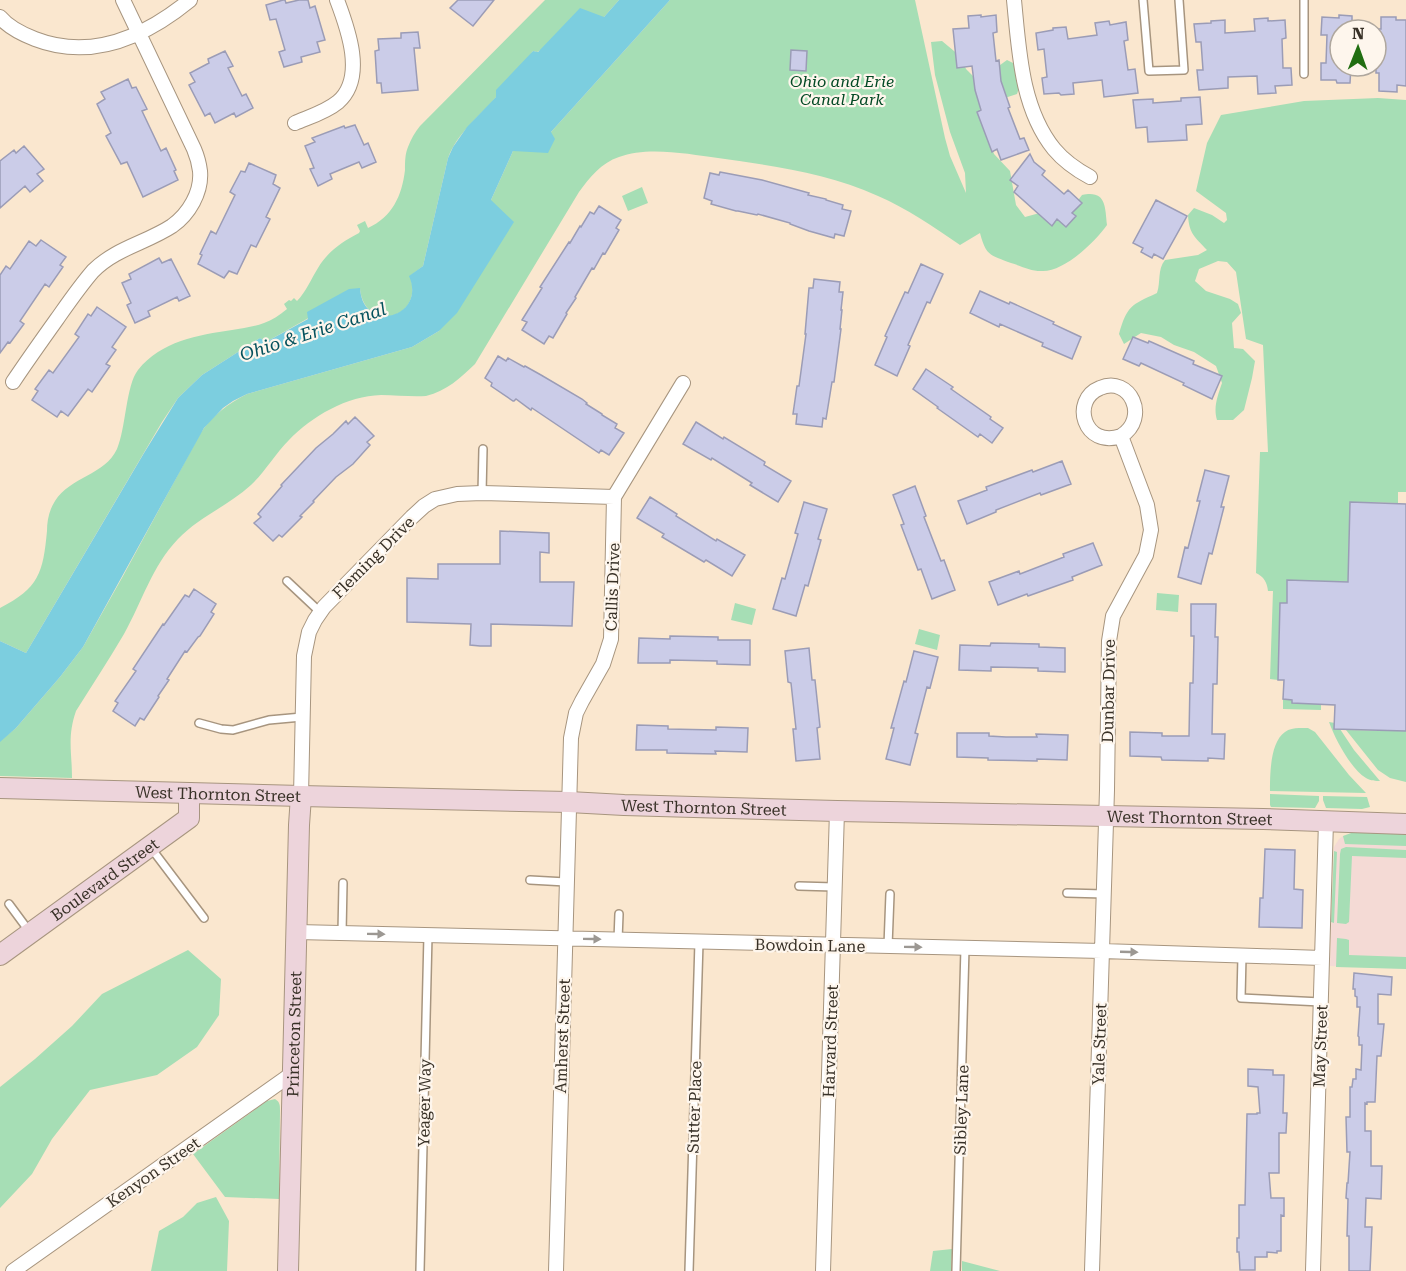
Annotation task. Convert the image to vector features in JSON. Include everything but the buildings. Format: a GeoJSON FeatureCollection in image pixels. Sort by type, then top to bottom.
{"type":"FeatureCollection","features":[{"type":"Feature","properties":{"kind":"main road","name":"West Thornton Street"},"geometry":{"type":"LineString","coordinates":[[3,788],[1406,824]]}},
{"type":"Feature","properties":{"kind":"main road","name":"Boulevard Street"},"geometry":{"type":"LineString","coordinates":[[0,956],[189,818],[189,793]]}},
{"type":"Feature","properties":{"kind":"main road","name":"Princeton Street"},"geometry":{"type":"LineString","coordinates":[[288,1271],[301,796]]}},
{"type":"Feature","properties":{"kind":"street"},"geometry":{"type":"LineString","coordinates":[[13,382],[95,269],[121,250],[175,224],[190,208],[196,197],[200,172],[194,149],[123,0]]}},
{"type":"Feature","properties":{"kind":"street"},"geometry":{"type":"LineString","coordinates":[[1,22],[42,42],[82,47],[97,46],[138,34],[154,26],[190,0]]}},
{"type":"Feature","properties":{"kind":"street"},"geometry":{"type":"LineString","coordinates":[[295,123],[332,106],[339,101],[350,86],[351,50],[338,0]]}},
{"type":"Feature","properties":{"kind":"street"},"geometry":{"type":"LineString","coordinates":[[1020,0],[1014,0],[1025,83],[1037,119],[1054,149],[1076,169],[1090,177]]}},
{"type":"Feature","properties":{"kind":"street","name":"Callis Drive"},"geometry":{"type":"LineString","coordinates":[[569,802],[573,726],[582,701],[603,664],[611,639],[614,497],[683,383]]}},
{"type":"Feature","properties":{"kind":"street","name":"Dunbar Drive"},"geometry":{"type":"LineString","coordinates":[[1106,816],[1110,628],[1119,604],[1146,555],[1151,530],[1147,505],[1121,436]]}},
{"type":"Feature","properties":{"kind":"street","name":"Fleming Drive"},"geometry":{"type":"LineString","coordinates":[[301,796],[304,656],[305,645],[312,626],[320,612],[341,588],[424,506],[435,500],[457,494],[614,497]]}},
{"type":"Feature","properties":{"kind":"street","name":"Amherst Street"},"geometry":{"type":"LineString","coordinates":[[555,1271],[569,802]]}},
{"type":"Feature","properties":{"kind":"street","name":"Harvard Street"},"geometry":{"type":"LineString","coordinates":[[823,1271],[837,811]]}},
{"type":"Feature","properties":{"kind":"street","name":"Yale Street"},"geometry":{"type":"LineString","coordinates":[[1092,1271],[1106,816]]}},
{"type":"Feature","properties":{"kind":"street","name":"May Street"},"geometry":{"type":"LineString","coordinates":[[1313,1271],[1326,821]]}},
{"type":"Feature","properties":{"kind":"street","name":"Bowdoin Lane"},"geometry":{"type":"LineString","coordinates":[[297,932],[1322,958]]}},
{"type":"Feature","properties":{"kind":"street","name":"Kenyon Street"},"geometry":{"type":"LineString","coordinates":[[13,1271],[28,1266],[293,1072]]}},
{"type":"Feature","properties":{"kind":"lane"},"geometry":{"type":"LineString","coordinates":[[1143,0],[1149,71],[1184,70],[1179,0]]}},
{"type":"Feature","properties":{"kind":"lane"},"geometry":{"type":"LineString","coordinates":[[1304,0],[1304,74]]}},
{"type":"Feature","properties":{"kind":"lane"},"geometry":{"type":"LineString","coordinates":[[482,493],[483,449]]}},
{"type":"Feature","properties":{"kind":"lane"},"geometry":{"type":"LineString","coordinates":[[287,581],[320,612]]}},
{"type":"Feature","properties":{"kind":"lane"},"geometry":{"type":"LineString","coordinates":[[199,723],[234,730],[269,720],[302,717]]}},
{"type":"Feature","properties":{"kind":"lane"},"geometry":{"type":"LineString","coordinates":[[150,846],[204,918]]}},
{"type":"Feature","properties":{"kind":"lane"},"geometry":{"type":"LineString","coordinates":[[530,880],[566,882]]}},
{"type":"Feature","properties":{"kind":"lane"},"geometry":{"type":"LineString","coordinates":[[342,933],[343,883]]}},
{"type":"Feature","properties":{"kind":"lane"},"geometry":{"type":"LineString","coordinates":[[799,886],[834,887]]}},
{"type":"Feature","properties":{"kind":"lane"},"geometry":{"type":"LineString","coordinates":[[1067,893],[1104,894]]}},
{"type":"Feature","properties":{"kind":"lane"},"geometry":{"type":"LineString","coordinates":[[888,946],[890,894]]}},
{"type":"Feature","properties":{"kind":"lane"},"geometry":{"type":"LineString","coordinates":[[9,904],[31,933]]}},
{"type":"Feature","properties":{"kind":"lane"},"geometry":{"type":"LineString","coordinates":[[618,940],[619,914]]}},
{"type":"Feature","properties":{"kind":"lane","name":"Yeager Way"},"geometry":{"type":"LineString","coordinates":[[420,1271],[428,935]]}},
{"type":"Feature","properties":{"kind":"lane","name":"Sutter Place"},"geometry":{"type":"LineString","coordinates":[[689,1271],[699,942]]}},
{"type":"Feature","properties":{"kind":"lane","name":"Sibley Lane"},"geometry":{"type":"LineString","coordinates":[[956,1271],[965,948]]}},
{"type":"Feature","properties":{"kind":"lane"},"geometry":{"type":"LineString","coordinates":[[1242,956],[1241,998],[1321,1002]]}},
{"type":"Feature","properties":{"kind":"shaded area"},"geometry":{"type":"Polygon","coordinates":[[[1354,832],[1406,834],[1406,969],[1330,966],[1334,847],[1343,836],[1354,832]]]}},
{"type":"Feature","properties":{"kind":"green space"},"geometry":{"type":"Polygon","coordinates":[[[545,0],[619,0],[604,17],[537,52],[533,51],[457,141],[448,158],[423,266],[410,276],[412,291],[409,302],[402,311],[392,316],[382,316],[372,312],[364,303],[360,289],[266,342],[260,338],[202,375],[178,398],[162,422],[26,653],[0,641],[0,608],[23,593],[37,578],[41,569],[49,516],[55,501],[69,486],[104,465],[117,449],[128,396],[138,370],[147,360],[169,346],[193,337],[260,324],[273,319],[287,309],[284,304],[289,300],[294,298],[297,301],[326,257],[359,233],[357,225],[365,221],[368,228],[383,218],[394,205],[401,188],[407,150],[420,126],[545,0]]]}},
{"type":"Feature","properties":{"kind":"green space","name":"Ohio and Erie Canal Park"},"geometry":{"type":"Polygon","coordinates":[[[670,0],[915,0],[945,138],[966,193],[965,173],[950,132],[935,75],[931,42],[942,41],[960,56],[966,69],[973,76],[996,68],[1007,60],[1017,65],[1020,85],[1017,94],[980,106],[981,117],[994,154],[1010,171],[1016,205],[1025,217],[1047,211],[1065,218],[1082,195],[1090,194],[1100,197],[1103,201],[1107,225],[1087,247],[1070,261],[1052,270],[1035,271],[990,254],[984,246],[980,233],[960,245],[920,218],[888,201],[839,181],[759,164],[668,152],[642,152],[613,160],[596,171],[579,192],[475,364],[464,374],[434,394],[368,396],[343,403],[319,415],[289,440],[251,485],[195,524],[178,539],[161,561],[124,634],[76,711],[71,737],[72,778],[0,776],[0,741],[16,728],[83,647],[200,434],[210,421],[227,406],[247,394],[412,347],[439,331],[513,151],[551,132],[670,0]]]}},
{"type":"Feature","properties":{"kind":"green space"},"geometry":{"type":"Polygon","coordinates":[[[1378,98],[1406,100],[1406,492],[1398,492],[1398,503],[1350,502],[1348,582],[1287,580],[1287,603],[1280,604],[1278,680],[1270,679],[1273,591],[1268,591],[1265,580],[1256,573],[1260,452],[1268,452],[1263,345],[1246,339],[1236,272],[1227,262],[1218,261],[1199,269],[1195,281],[1206,291],[1238,304],[1241,313],[1232,323],[1234,348],[1243,349],[1255,361],[1244,410],[1233,420],[1217,420],[1216,406],[1222,383],[1216,366],[1194,352],[1174,345],[1161,337],[1141,333],[1124,344],[1119,334],[1131,307],[1157,293],[1161,268],[1165,260],[1198,255],[1207,250],[1193,235],[1190,227],[1188,215],[1194,208],[1224,223],[1227,220],[1226,213],[1196,191],[1207,143],[1221,115],[1304,101],[1378,98]]]}},
{"type":"Feature","properties":{"kind":"green space"},"geometry":{"type":"Polygon","coordinates":[[[642,187],[648,203],[628,211],[622,196],[642,187]]]}},
{"type":"Feature","properties":{"kind":"green space"},"geometry":{"type":"Polygon","coordinates":[[[1157,593],[1179,595],[1178,612],[1156,610],[1157,593]]]}},
{"type":"Feature","properties":{"kind":"green space"},"geometry":{"type":"Polygon","coordinates":[[[735,603],[756,609],[752,625],[731,620],[735,603]]]}},
{"type":"Feature","properties":{"kind":"green space"},"geometry":{"type":"Polygon","coordinates":[[[919,629],[940,635],[937,650],[915,644],[919,629]]]}},
{"type":"Feature","properties":{"kind":"green space"},"geometry":{"type":"Polygon","coordinates":[[[1283,699],[1292,700],[1292,703],[1321,704],[1321,710],[1283,709],[1283,699]]]}},
{"type":"Feature","properties":{"kind":"green space"},"geometry":{"type":"Polygon","coordinates":[[[1329,722],[1335,723],[1335,729],[1340,729],[1380,781],[1373,781],[1360,774],[1339,745],[1329,722]]]}},
{"type":"Feature","properties":{"kind":"green space"},"geometry":{"type":"Polygon","coordinates":[[[1308,728],[1315,732],[1366,793],[1270,791],[1272,759],[1276,743],[1285,732],[1308,728]]]}},
{"type":"Feature","properties":{"kind":"green space"},"geometry":{"type":"Polygon","coordinates":[[[1346,730],[1406,731],[1406,782],[1390,778],[1378,770],[1346,730]]]}},
{"type":"Feature","properties":{"kind":"green space"},"geometry":{"type":"Polygon","coordinates":[[[1270,794],[1319,796],[1319,801],[1315,808],[1271,807],[1270,794]]]}},
{"type":"Feature","properties":{"kind":"green space"},"geometry":{"type":"Polygon","coordinates":[[[1323,796],[1367,797],[1370,807],[1362,809],[1326,808],[1323,796]]]}},
{"type":"Feature","properties":{"kind":"green space"},"geometry":{"type":"Polygon","coordinates":[[[1354,832],[1406,834],[1406,846],[1345,844],[1343,836],[1354,832]]]}},
{"type":"Feature","properties":{"kind":"green space"},"geometry":{"type":"Polygon","coordinates":[[[1346,847],[1406,850],[1406,858],[1352,856],[1349,922],[1346,924],[1337,923],[1340,854],[1341,849],[1346,847]]]}},
{"type":"Feature","properties":{"kind":"green space"},"geometry":{"type":"Polygon","coordinates":[[[1334,851],[1337,852],[1334,923],[1331,922],[1334,851]]]}},
{"type":"Feature","properties":{"kind":"green space"},"geometry":{"type":"Polygon","coordinates":[[[1337,938],[1349,940],[1349,955],[1406,957],[1406,969],[1336,967],[1337,938]]]}},
{"type":"Feature","properties":{"kind":"green space"},"geometry":{"type":"Polygon","coordinates":[[[188,950],[221,979],[219,1015],[197,1047],[157,1075],[90,1090],[52,1139],[32,1174],[0,1208],[0,1087],[72,1026],[102,994],[188,950]]]}},
{"type":"Feature","properties":{"kind":"green space"},"geometry":{"type":"Polygon","coordinates":[[[275,1099],[280,1107],[279,1199],[225,1197],[193,1154],[267,1101],[275,1099]]]}},
{"type":"Feature","properties":{"kind":"green space"},"geometry":{"type":"Polygon","coordinates":[[[216,1197],[229,1221],[227,1271],[151,1271],[159,1231],[183,1217],[197,1203],[216,1197]]]}},
{"type":"Feature","properties":{"kind":"green space"},"geometry":{"type":"Polygon","coordinates":[[[952,1249],[951,1271],[930,1271],[933,1251],[952,1249]]]}},
{"type":"Feature","properties":{"kind":"green space"},"geometry":{"type":"Polygon","coordinates":[[[962,1261],[1000,1271],[962,1271],[962,1261]]]}},
{"type":"Feature","properties":{"kind":"water","name":"Ohio & Erie Canal"},"geometry":{"type":"Polygon","coordinates":[[[619,0],[670,0],[551,132],[555,139],[548,153],[513,151],[491,200],[514,222],[457,313],[439,331],[412,347],[247,394],[223,408],[204,428],[83,647],[16,728],[0,742],[0,641],[26,653],[178,398],[202,375],[260,338],[266,342],[308,319],[307,312],[349,289],[360,288],[364,303],[371,312],[382,316],[392,315],[402,310],[409,302],[412,290],[409,276],[423,266],[448,158],[467,127],[496,97],[496,90],[533,51],[538,52],[580,8],[604,17],[619,0]]]}}]}
